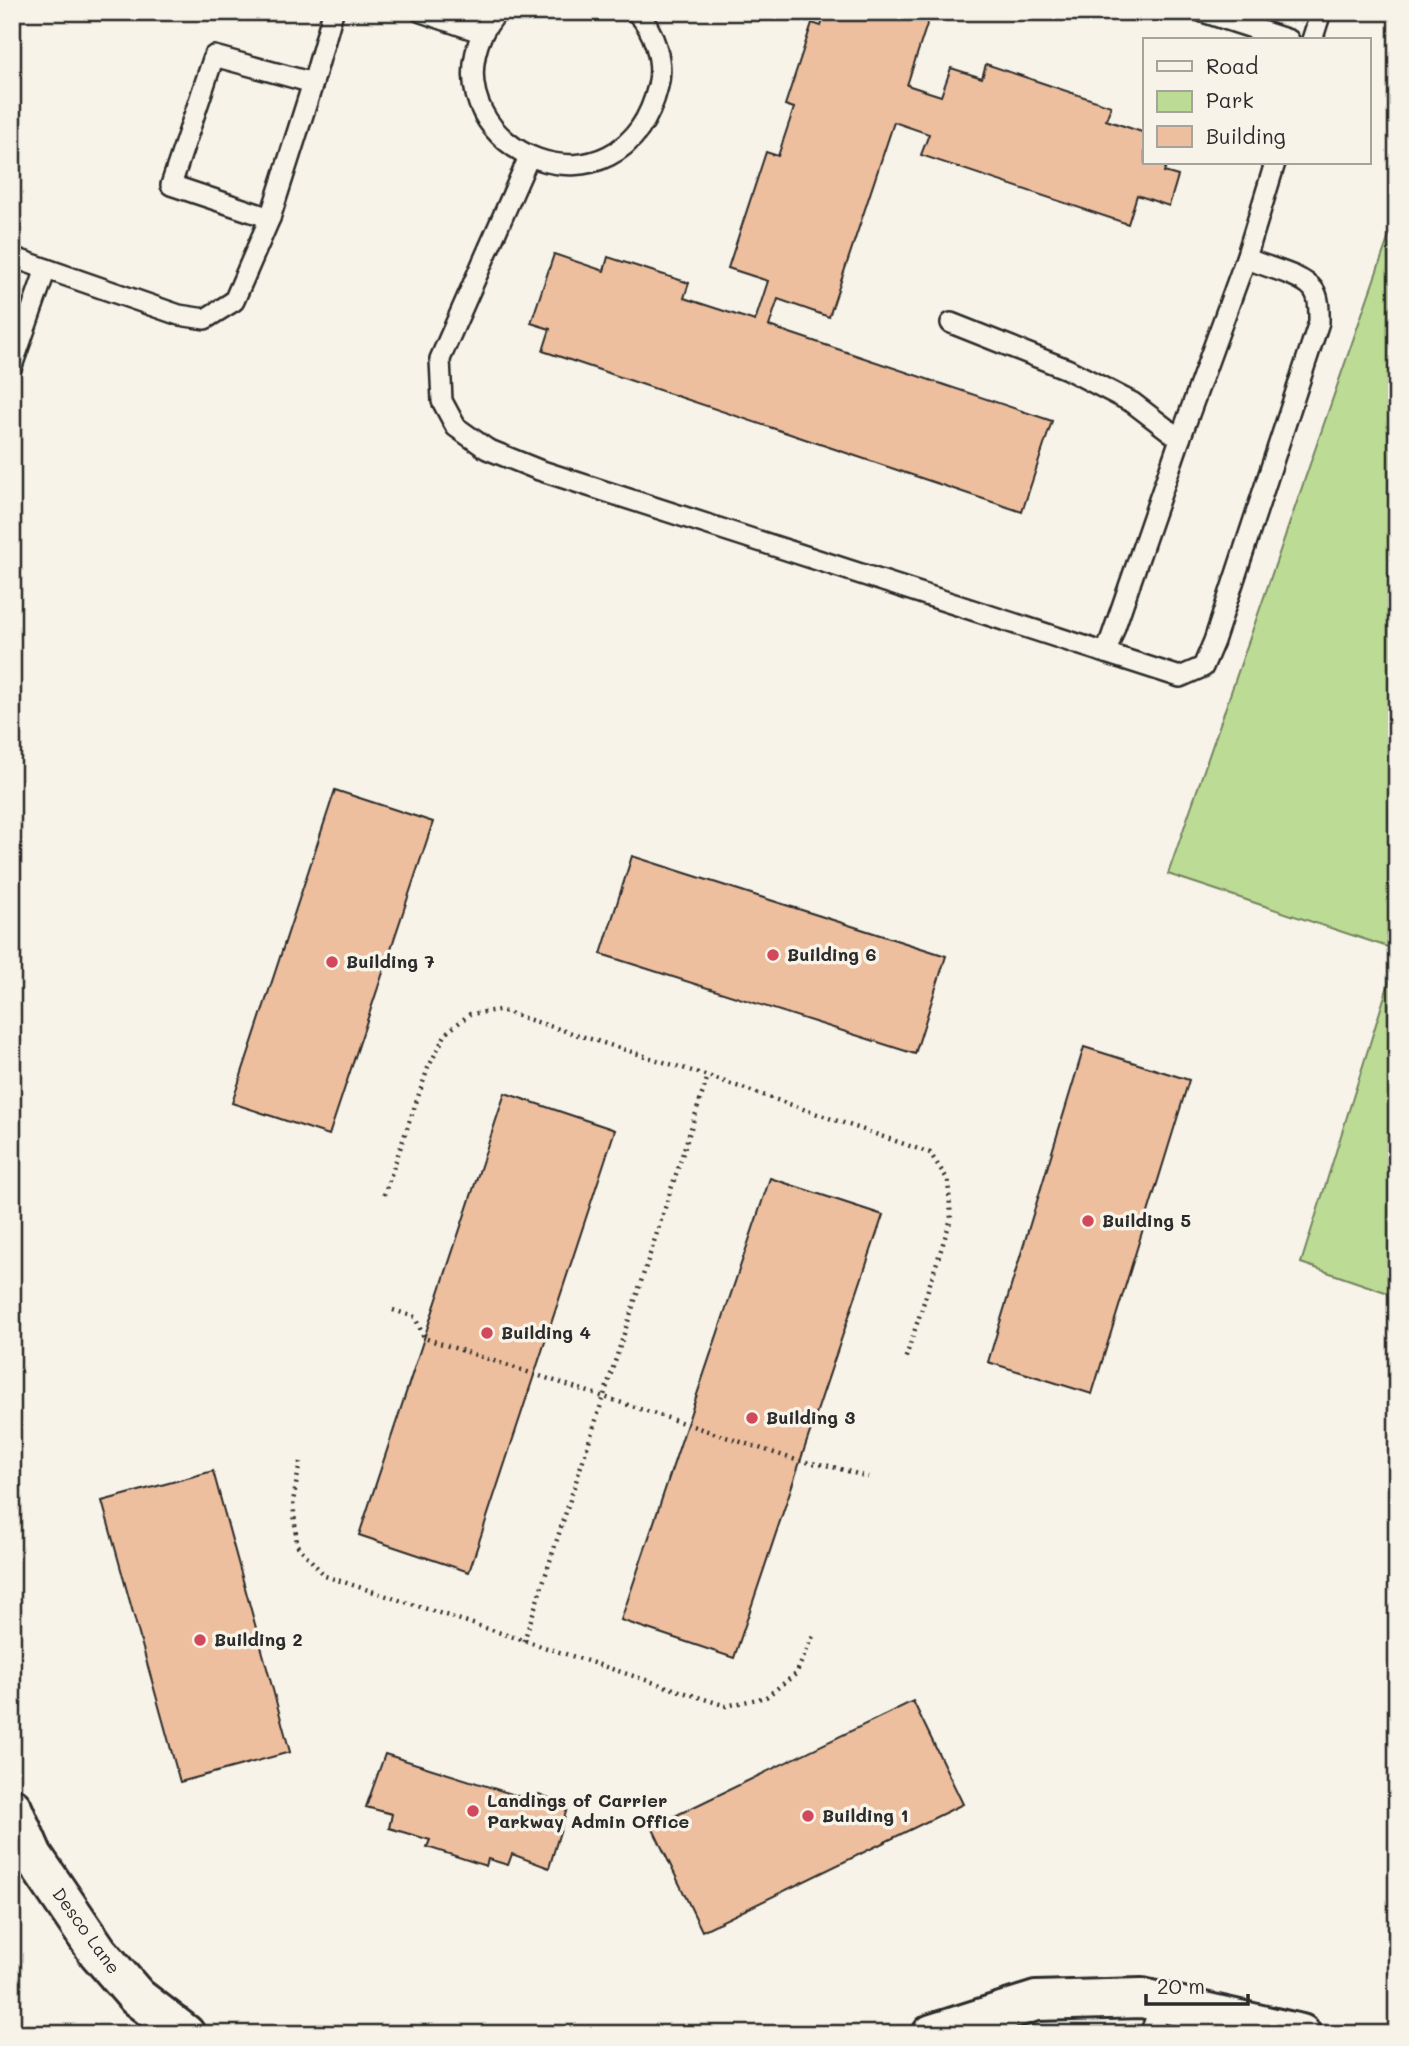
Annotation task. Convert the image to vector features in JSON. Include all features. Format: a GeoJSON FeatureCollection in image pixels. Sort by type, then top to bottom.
{"type":"FeatureCollection","features":[{"type":"Feature","properties":{"kind":"street","name":"Desco Lane"},"geometry":{"type":"LineString","coordinates":[[12,1808],[33,1856],[97,1952],[137,1997],[185,2034]]}},
{"type":"Feature","properties":{"kind":"street"},"geometry":{"type":"LineString","coordinates":[[932,2034],[1036,2001],[1142,1998],[1156,2018],[1301,2034]]}},
{"type":"Feature","properties":{"kind":"lane"},"geometry":{"type":"LineString","coordinates":[[12,257],[179,315],[205,319],[234,301],[270,218],[333,12]]}},
{"type":"Feature","properties":{"kind":"lane"},"geometry":{"type":"LineString","coordinates":[[421,12],[482,33]]}},
{"type":"Feature","properties":{"kind":"lane"},"geometry":{"type":"LineString","coordinates":[[497,12],[482,33],[474,61],[476,91],[482,109],[504,141],[529,157],[557,165],[587,163],[614,153],[637,135],[652,110],[660,79],[657,47],[643,18],[636,12]]}},
{"type":"Feature","properties":{"kind":"lane"},"geometry":{"type":"LineString","coordinates":[[1203,12],[1283,38]]}},
{"type":"Feature","properties":{"kind":"lane"},"geometry":{"type":"LineString","coordinates":[[1313,38],[1321,12]]}},
{"type":"Feature","properties":{"kind":"lane"},"geometry":{"type":"LineString","coordinates":[[270,218],[171,185],[214,56],[313,83]]}},
{"type":"Feature","properties":{"kind":"lane"},"geometry":{"type":"LineString","coordinates":[[529,157],[440,359],[442,401],[456,427],[487,449],[539,470],[1180,677],[1203,667],[1319,322],[1318,302],[1313,288],[1287,273],[1246,258]]}},
{"type":"Feature","properties":{"kind":"lane"},"geometry":{"type":"LineString","coordinates":[[1106,653],[1246,258],[1275,164]]}},
{"type":"Feature","properties":{"kind":"lane"},"geometry":{"type":"LineString","coordinates":[[12,366],[46,269]]}},
{"type":"Feature","properties":{"kind":"lane"},"geometry":{"type":"LineString","coordinates":[[951,323],[1078,375],[1133,403],[1180,439]]}},
{"type":"Feature","properties":{"kind":"path"},"geometry":{"type":"LineString","coordinates":[[384,1195],[428,1068],[446,1033],[470,1014],[499,1010],[708,1076],[930,1153],[948,1180],[951,1219],[905,1360]]}},
{"type":"Feature","properties":{"kind":"path"},"geometry":{"type":"LineString","coordinates":[[524,1640],[708,1076]]}},
{"type":"Feature","properties":{"kind":"path"},"geometry":{"type":"LineString","coordinates":[[393,1310],[415,1317],[424,1338],[799,1461],[867,1476]]}},
{"type":"Feature","properties":{"kind":"path"},"geometry":{"type":"LineString","coordinates":[[300,1462],[293,1502],[297,1545],[325,1576],[726,1706],[766,1697],[796,1674],[813,1636]]}},
{"type":"Feature","properties":{"kind":"green space"},"geometry":{"type":"Polygon","coordinates":[[[1397,213],[1397,950],[1168,874],[1397,213]]]}},
{"type":"Feature","properties":{"kind":"green space"},"geometry":{"type":"Polygon","coordinates":[[[1397,957],[1397,1296],[1301,1263],[1397,957]]]}},
{"type":"Feature","properties":{"kind":"building"},"geometry":{"type":"Polygon","coordinates":[[[826,12],[931,12],[907,85],[941,96],[951,68],[982,78],[986,64],[1111,106],[1106,120],[1143,132],[1143,164],[1167,164],[1164,172],[1178,176],[1169,206],[1137,195],[1128,224],[921,155],[929,134],[894,122],[829,317],[778,299],[769,326],[1052,421],[1022,512],[543,351],[550,329],[531,323],[554,254],[604,271],[608,257],[689,283],[684,298],[755,321],[768,281],[728,268],[766,152],[778,156],[794,108],[785,105],[812,23],[821,26],[826,12]]]}},
{"type":"Feature","properties":{"kind":"building","name":"Building 7"},"geometry":{"type":"Polygon","coordinates":[[[335,790],[433,822],[329,1135],[232,1103],[335,790]]]}},
{"type":"Feature","properties":{"kind":"building","name":"Building 6"},"geometry":{"type":"Polygon","coordinates":[[[632,856],[946,956],[915,1054],[601,954],[632,856]]]}},
{"type":"Feature","properties":{"kind":"building","name":"Building 5"},"geometry":{"type":"Polygon","coordinates":[[[1084,1047],[1189,1080],[1092,1394],[988,1362],[1084,1047]]]}},
{"type":"Feature","properties":{"kind":"building","name":"Building 4"},"geometry":{"type":"Polygon","coordinates":[[[505,1093],[615,1130],[469,1572],[359,1535],[505,1093]]]}},
{"type":"Feature","properties":{"kind":"building","name":"Building 3"},"geometry":{"type":"Polygon","coordinates":[[[770,1178],[883,1215],[734,1658],[621,1620],[770,1178]]]}},
{"type":"Feature","properties":{"kind":"building","name":"Building 2"},"geometry":{"type":"Polygon","coordinates":[[[213,1471],[290,1752],[180,1782],[102,1501],[213,1471]]]}},
{"type":"Feature","properties":{"kind":"building","name":"Building 1"},"geometry":{"type":"Polygon","coordinates":[[[913,1701],[963,1804],[702,1931],[652,1827],[913,1701]]]}},
{"type":"Feature","properties":{"kind":"building","name":"Landings of Carrier Parkway Admin Office"},"geometry":{"type":"Polygon","coordinates":[[[385,1754],[537,1802],[539,1794],[568,1805],[549,1868],[512,1854],[508,1865],[488,1859],[486,1866],[427,1847],[430,1840],[389,1828],[392,1814],[366,1807],[385,1754]]]}},
{"type":"Feature","properties":{"kind":"place","name":"Building 6"},"geometry":{"type":"Point","coordinates":[773,955]}},
{"type":"Feature","properties":{"kind":"place","name":"Building 7"},"geometry":{"type":"Point","coordinates":[332,962]}},
{"type":"Feature","properties":{"kind":"place","name":"Building 5"},"geometry":{"type":"Point","coordinates":[1088,1221]}},
{"type":"Feature","properties":{"kind":"place","name":"Building 4"},"geometry":{"type":"Point","coordinates":[487,1333]}},
{"type":"Feature","properties":{"kind":"place","name":"Building 3"},"geometry":{"type":"Point","coordinates":[752,1418]}},
{"type":"Feature","properties":{"kind":"place","name":"Building 2"},"geometry":{"type":"Point","coordinates":[200,1640]}},
{"type":"Feature","properties":{"kind":"place","name":"Landings of Carrier Parkway Admin Office"},"geometry":{"type":"Point","coordinates":[473,1811]}},
{"type":"Feature","properties":{"kind":"place","name":"Building 1"},"geometry":{"type":"Point","coordinates":[808,1816]}}]}
